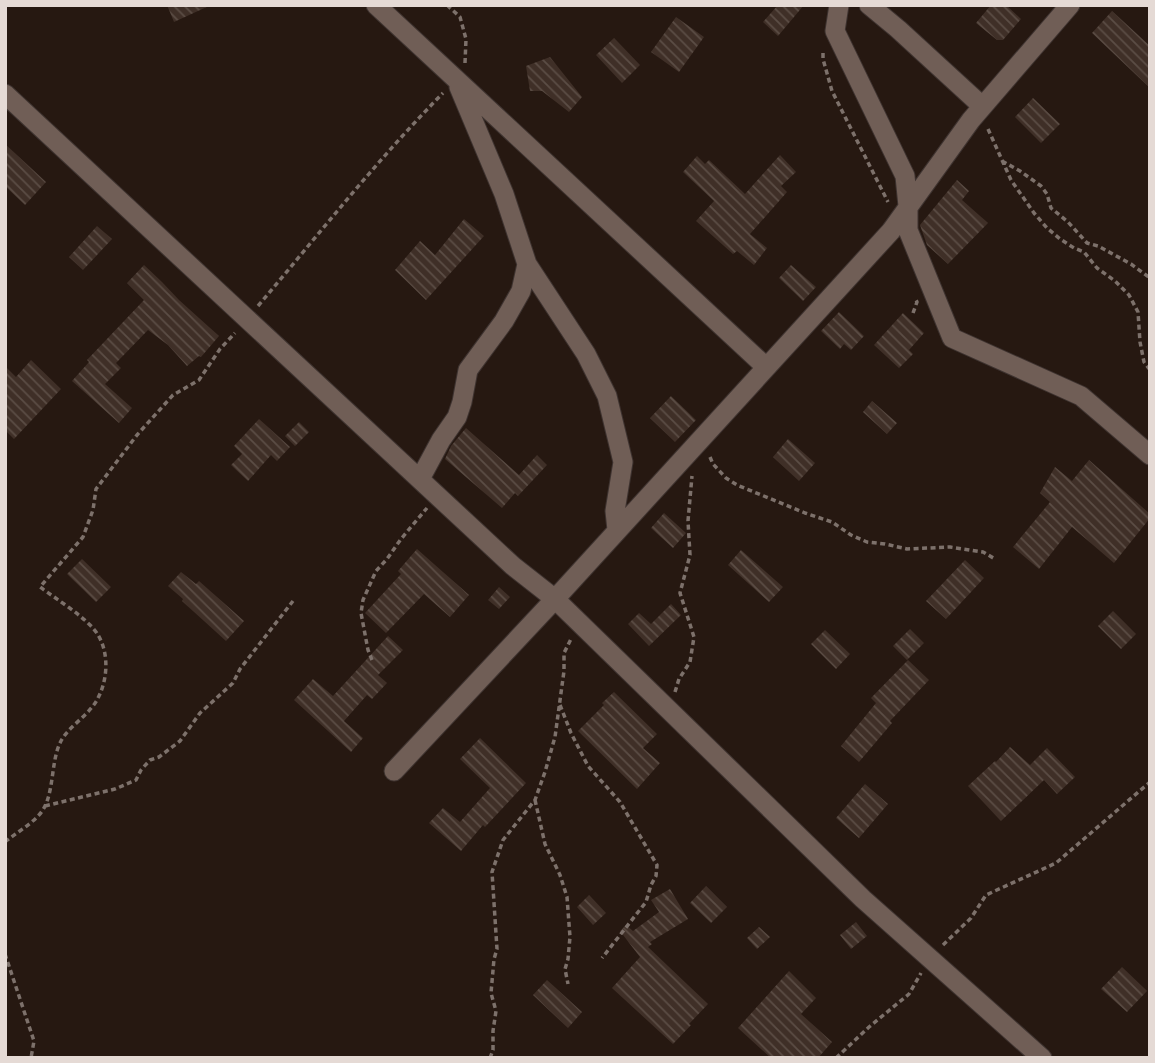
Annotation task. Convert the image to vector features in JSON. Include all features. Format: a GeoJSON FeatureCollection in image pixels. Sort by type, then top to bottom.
{"type":"FeatureCollection","features":[{"type":"Feature","properties":{"kind":"street"},"geometry":{"type":"LineString","coordinates":[[376,5],[766,367]]}},
{"type":"Feature","properties":{"kind":"street"},"geometry":{"type":"LineString","coordinates":[[839,5],[835,31],[905,176],[908,230],[953,338],[1081,396],[1150,455]]}},
{"type":"Feature","properties":{"kind":"street"},"geometry":{"type":"LineString","coordinates":[[869,5],[982,106]]}},
{"type":"Feature","properties":{"kind":"street"},"geometry":{"type":"LineString","coordinates":[[394,771],[555,599],[894,226],[982,106],[1070,5]]}},
{"type":"Feature","properties":{"kind":"street"},"geometry":{"type":"LineString","coordinates":[[456,80],[504,194],[527,264],[586,354],[607,396],[624,462],[615,511],[617,530]]}},
{"type":"Feature","properties":{"kind":"street"},"geometry":{"type":"LineString","coordinates":[[5,94],[513,566],[555,599],[863,899],[1042,1058]]}},
{"type":"Feature","properties":{"kind":"street"},"geometry":{"type":"LineString","coordinates":[[420,479],[440,440],[457,418],[468,370],[504,321],[521,291],[527,264]]}},
{"type":"Feature","properties":{"kind":"path"},"geometry":{"type":"LineString","coordinates":[[5,842],[40,814],[45,806],[61,740],[98,699],[106,674],[106,655],[99,636],[89,624],[40,587],[83,537],[93,510],[96,489],[137,435],[173,395],[199,380],[220,349],[372,170],[465,70],[466,39],[460,17],[447,5]]}},
{"type":"Feature","properties":{"kind":"path"},"geometry":{"type":"LineString","coordinates":[[823,50],[829,82],[887,199],[894,226]]}},
{"type":"Feature","properties":{"kind":"path"},"geometry":{"type":"LineString","coordinates":[[982,106],[985,123],[1023,198],[1047,228],[1060,239],[1084,252],[1097,268],[1129,295],[1138,312],[1144,362],[1150,370]]}},
{"type":"Feature","properties":{"kind":"path"},"geometry":{"type":"LineString","coordinates":[[1002,161],[1041,186],[1047,194],[1051,208],[1087,243],[1131,264],[1150,278]]}},
{"type":"Feature","properties":{"kind":"path"},"geometry":{"type":"LineString","coordinates":[[913,313],[916,302],[914,294]]}},
{"type":"Feature","properties":{"kind":"path"},"geometry":{"type":"LineString","coordinates":[[702,436],[713,464],[726,478],[756,493],[832,522],[859,539],[907,549],[950,547],[983,552],[995,559]]}},
{"type":"Feature","properties":{"kind":"path"},"geometry":{"type":"LineString","coordinates":[[672,713],[679,679],[691,662],[694,637],[680,593],[690,555],[688,520],[693,470]]}},
{"type":"Feature","properties":{"kind":"path"},"geometry":{"type":"LineString","coordinates":[[372,660],[361,613],[368,586],[376,571],[438,496]]}},
{"type":"Feature","properties":{"kind":"path"},"geometry":{"type":"LineString","coordinates":[[45,806],[115,789],[136,780],[150,760],[159,757],[180,741],[200,713],[233,683],[240,669],[293,601]]}},
{"type":"Feature","properties":{"kind":"path"},"geometry":{"type":"LineString","coordinates":[[490,1058],[496,1011],[492,993],[497,949],[492,872],[503,840],[535,800],[545,772],[555,737],[564,653],[576,620]]}},
{"type":"Feature","properties":{"kind":"path"},"geometry":{"type":"LineString","coordinates":[[559,703],[588,766],[620,802],[657,865],[656,876],[646,902],[602,958]]}},
{"type":"Feature","properties":{"kind":"path"},"geometry":{"type":"LineString","coordinates":[[836,1058],[909,994],[929,958],[971,918],[986,895],[1056,863],[1150,782]]}},
{"type":"Feature","properties":{"kind":"path"},"geometry":{"type":"LineString","coordinates":[[535,800],[545,844],[567,897],[570,937],[565,969],[568,984]]}},
{"type":"Feature","properties":{"kind":"path"},"geometry":{"type":"LineString","coordinates":[[5,954],[34,1041],[32,1058]]}},
{"type":"Feature","properties":{"kind":"building"},"geometry":{"type":"Polygon","coordinates":[[[167,5],[211,5],[174,22],[167,5]]]}},
{"type":"Feature","properties":{"kind":"building"},"geometry":{"type":"Polygon","coordinates":[[[778,5],[804,5],[778,36],[763,22],[778,5]]]}},
{"type":"Feature","properties":{"kind":"building"},"geometry":{"type":"Polygon","coordinates":[[[991,5],[1006,5],[1021,19],[1003,40],[997,40],[976,23],[991,5]]]}},
{"type":"Feature","properties":{"kind":"building"},"geometry":{"type":"Polygon","coordinates":[[[1112,11],[1150,46],[1150,88],[1092,33],[1112,11]]]}},
{"type":"Feature","properties":{"kind":"building"},"geometry":{"type":"Polygon","coordinates":[[[676,17],[704,37],[679,72],[651,52],[676,17]]]}},
{"type":"Feature","properties":{"kind":"building"},"geometry":{"type":"Polygon","coordinates":[[[614,38],[640,65],[622,83],[596,55],[614,38]]]}},
{"type":"Feature","properties":{"kind":"building"},"geometry":{"type":"Polygon","coordinates":[[[550,57],[582,97],[569,112],[542,91],[530,91],[526,66],[550,57]]]}},
{"type":"Feature","properties":{"kind":"building"},"geometry":{"type":"Polygon","coordinates":[[[1033,98],[1060,124],[1041,143],[1015,117],[1033,98]]]}},
{"type":"Feature","properties":{"kind":"building"},"geometry":{"type":"Polygon","coordinates":[[[5,144],[46,182],[25,205],[5,186],[5,144]]]}},
{"type":"Feature","properties":{"kind":"building"},"geometry":{"type":"Polygon","coordinates":[[[780,155],[796,172],[781,186],[787,192],[750,234],[767,248],[754,265],[737,251],[733,254],[696,221],[714,201],[683,172],[697,156],[705,164],[709,160],[745,194],[780,155]]]}},
{"type":"Feature","properties":{"kind":"building"},"geometry":{"type":"Polygon","coordinates":[[[957,180],[969,191],[962,200],[988,223],[948,264],[927,245],[920,225],[957,180]]]}},
{"type":"Feature","properties":{"kind":"building"},"geometry":{"type":"Polygon","coordinates":[[[464,219],[484,236],[426,300],[395,270],[420,241],[435,255],[464,219]]]}},
{"type":"Feature","properties":{"kind":"building"},"geometry":{"type":"Polygon","coordinates":[[[97,226],[112,239],[83,270],[69,257],[97,226]]]}},
{"type":"Feature","properties":{"kind":"building"},"geometry":{"type":"Polygon","coordinates":[[[144,265],[219,336],[201,357],[187,366],[168,345],[148,330],[116,363],[121,368],[105,384],[132,408],[119,423],[72,381],[89,362],[87,360],[144,300],[127,283],[144,265]]]}},
{"type":"Feature","properties":{"kind":"building"},"geometry":{"type":"Polygon","coordinates":[[[791,265],[816,287],[803,301],[779,278],[791,265]]]}},
{"type":"Feature","properties":{"kind":"building"},"geometry":{"type":"Polygon","coordinates":[[[839,312],[864,336],[851,350],[844,344],[840,349],[821,331],[839,312]]]}},
{"type":"Feature","properties":{"kind":"building"},"geometry":{"type":"Polygon","coordinates":[[[903,313],[924,333],[909,350],[913,354],[899,368],[874,345],[903,313]]]}},
{"type":"Feature","properties":{"kind":"building"},"geometry":{"type":"Polygon","coordinates":[[[31,360],[61,389],[14,439],[5,430],[5,366],[16,377],[31,360]]]}},
{"type":"Feature","properties":{"kind":"building"},"geometry":{"type":"Polygon","coordinates":[[[671,396],[696,420],[675,442],[650,418],[671,396]]]}},
{"type":"Feature","properties":{"kind":"building"},"geometry":{"type":"Polygon","coordinates":[[[872,401],[897,423],[887,434],[863,412],[872,401]]]}},
{"type":"Feature","properties":{"kind":"building"},"geometry":{"type":"Polygon","coordinates":[[[259,419],[290,447],[277,461],[271,455],[248,481],[231,465],[242,454],[234,446],[259,419]]]}},
{"type":"Feature","properties":{"kind":"building"},"geometry":{"type":"Polygon","coordinates":[[[299,422],[309,432],[295,446],[285,436],[299,422]]]}},
{"type":"Feature","properties":{"kind":"building"},"geometry":{"type":"Polygon","coordinates":[[[466,428],[519,475],[537,455],[547,465],[518,496],[515,493],[502,508],[445,459],[451,446],[466,428]]]}},
{"type":"Feature","properties":{"kind":"building"},"geometry":{"type":"Polygon","coordinates":[[[788,439],[815,463],[799,481],[773,457],[788,439]]]}},
{"type":"Feature","properties":{"kind":"building"},"geometry":{"type":"Polygon","coordinates":[[[1089,460],[1150,514],[1150,518],[1114,563],[1072,527],[1039,569],[1013,547],[1050,502],[1040,493],[1055,467],[1072,481],[1089,460]]]}},
{"type":"Feature","properties":{"kind":"building"},"geometry":{"type":"Polygon","coordinates":[[[664,513],[686,533],[673,548],[651,528],[664,513]]]}},
{"type":"Feature","properties":{"kind":"building"},"geometry":{"type":"Polygon","coordinates":[[[417,549],[469,595],[450,617],[424,594],[386,633],[365,613],[401,574],[398,571],[417,549]]]}},
{"type":"Feature","properties":{"kind":"building"},"geometry":{"type":"Polygon","coordinates":[[[741,550],[783,587],[769,602],[728,565],[741,550]]]}},
{"type":"Feature","properties":{"kind":"building"},"geometry":{"type":"Polygon","coordinates":[[[82,559],[111,587],[96,602],[67,574],[82,559]]]}},
{"type":"Feature","properties":{"kind":"building"},"geometry":{"type":"Polygon","coordinates":[[[965,560],[984,578],[946,619],[926,601],[965,560]]]}},
{"type":"Feature","properties":{"kind":"building"},"geometry":{"type":"Polygon","coordinates":[[[181,572],[196,584],[199,581],[244,621],[226,641],[168,586],[181,572]]]}},
{"type":"Feature","properties":{"kind":"building"},"geometry":{"type":"Polygon","coordinates":[[[499,587],[510,597],[499,609],[488,600],[499,587]]]}},
{"type":"Feature","properties":{"kind":"building"},"geometry":{"type":"Polygon","coordinates":[[[671,604],[681,615],[649,646],[628,624],[639,613],[651,624],[671,604]]]}},
{"type":"Feature","properties":{"kind":"building"},"geometry":{"type":"Polygon","coordinates":[[[1113,611],[1136,634],[1121,649],[1098,626],[1113,611]]]}},
{"type":"Feature","properties":{"kind":"building"},"geometry":{"type":"Polygon","coordinates":[[[910,629],[924,643],[907,660],[893,646],[910,629]]]}},
{"type":"Feature","properties":{"kind":"building"},"geometry":{"type":"Polygon","coordinates":[[[825,630],[850,654],[836,669],[811,644],[825,630]]]}},
{"type":"Feature","properties":{"kind":"building"},"geometry":{"type":"Polygon","coordinates":[[[388,636],[403,650],[378,675],[387,683],[372,699],[367,695],[344,721],[363,738],[351,752],[294,700],[313,679],[333,696],[388,636]]]}},
{"type":"Feature","properties":{"kind":"building"},"geometry":{"type":"Polygon","coordinates":[[[908,660],[929,680],[890,721],[892,723],[859,762],[841,746],[876,703],[871,698],[908,660]]]}},
{"type":"Feature","properties":{"kind":"building"},"geometry":{"type":"Polygon","coordinates":[[[614,692],[657,734],[643,748],[660,763],[637,789],[578,731],[614,692]]]}},
{"type":"Feature","properties":{"kind":"building"},"geometry":{"type":"Polygon","coordinates":[[[480,738],[526,783],[461,851],[429,823],[443,808],[460,822],[490,788],[460,759],[480,738]]]}},
{"type":"Feature","properties":{"kind":"building"},"geometry":{"type":"Polygon","coordinates":[[[1010,747],[1030,765],[1047,748],[1075,777],[1057,794],[1044,780],[1001,821],[968,786],[1010,747]]]}},
{"type":"Feature","properties":{"kind":"building"},"geometry":{"type":"Polygon","coordinates":[[[865,784],[888,804],[859,838],[836,818],[865,784]]]}},
{"type":"Feature","properties":{"kind":"building"},"geometry":{"type":"Polygon","coordinates":[[[706,886],[727,907],[711,923],[690,903],[706,886]]]}},
{"type":"Feature","properties":{"kind":"building"},"geometry":{"type":"Polygon","coordinates":[[[670,889],[688,919],[650,942],[652,944],[648,947],[708,1004],[673,1044],[612,988],[640,957],[620,931],[626,925],[633,931],[659,912],[651,900],[670,889]]]}},
{"type":"Feature","properties":{"kind":"building"},"geometry":{"type":"Polygon","coordinates":[[[589,895],[606,913],[593,925],[577,907],[589,895]]]}},
{"type":"Feature","properties":{"kind":"building"},"geometry":{"type":"Polygon","coordinates":[[[856,922],[867,936],[851,949],[840,935],[856,922]]]}},
{"type":"Feature","properties":{"kind":"building"},"geometry":{"type":"Polygon","coordinates":[[[759,927],[770,937],[757,949],[747,938],[759,927]]]}},
{"type":"Feature","properties":{"kind":"building"},"geometry":{"type":"Polygon","coordinates":[[[1122,967],[1147,991],[1127,1012],[1101,989],[1122,967]]]}},
{"type":"Feature","properties":{"kind":"building"},"geometry":{"type":"Polygon","coordinates":[[[789,971],[816,998],[801,1014],[832,1042],[818,1058],[771,1058],[738,1028],[789,971]]]}},
{"type":"Feature","properties":{"kind":"building"},"geometry":{"type":"Polygon","coordinates":[[[547,980],[582,1012],[568,1028],[533,995],[547,980]]]}}]}
